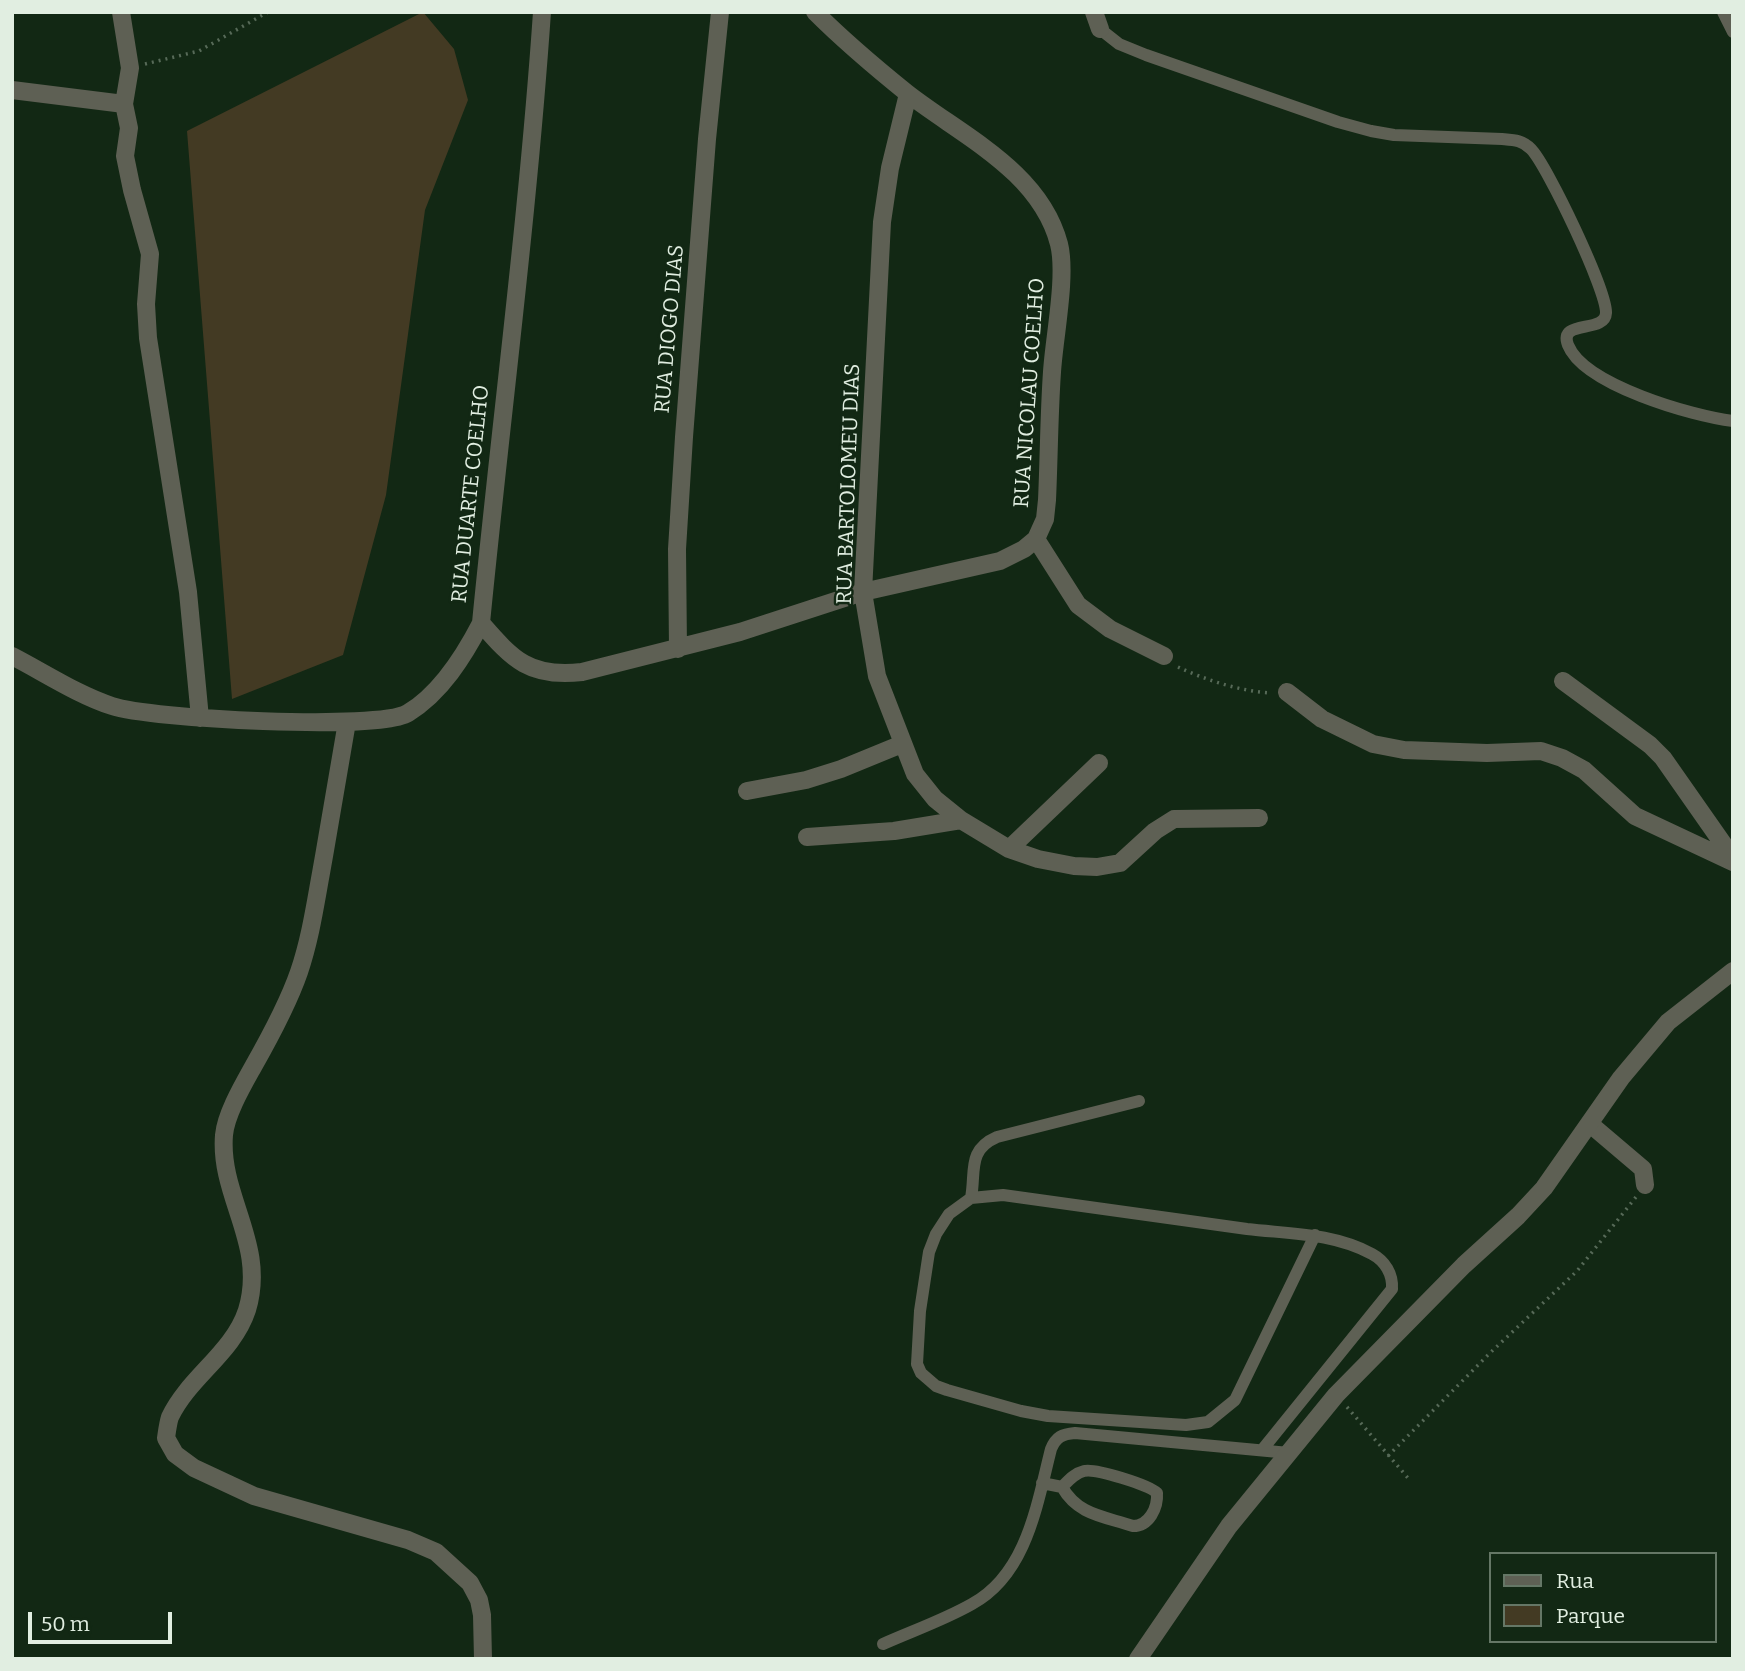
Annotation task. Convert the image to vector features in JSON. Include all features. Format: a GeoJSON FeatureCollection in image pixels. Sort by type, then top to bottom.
{"type":"FeatureCollection","features":[{"type":"Feature","properties":{"kind":"street"},"geometry":{"type":"LineString","coordinates":[[121,12],[130,68],[124,104],[129,128],[125,156],[150,254],[146,303],[148,338],[188,592],[200,718]]}},
{"type":"Feature","properties":{"kind":"street","name":"RUA DUARTE COELHO"},"geometry":{"type":"LineString","coordinates":[[12,656],[110,705],[135,712],[200,718],[347,722],[389,720],[407,715],[428,698],[453,668],[481,623],[533,138],[542,12]]}},
{"type":"Feature","properties":{"kind":"street","name":"RUA DIOGO DIAS"},"geometry":{"type":"LineString","coordinates":[[678,649],[677,549],[683,450],[707,139],[720,12]]}},
{"type":"Feature","properties":{"kind":"street"},"geometry":{"type":"LineString","coordinates":[[815,12],[908,94]]}},
{"type":"Feature","properties":{"kind":"street"},"geometry":{"type":"LineString","coordinates":[[12,90],[124,104]]}},
{"type":"Feature","properties":{"kind":"street","name":"RUA NICOLAU COELHO"},"geometry":{"type":"LineString","coordinates":[[481,623],[503,648],[521,662],[558,674],[582,672],[740,632],[863,592],[1000,561],[1024,549],[1036,539],[1045,519],[1048,500],[1059,247],[1051,221],[1037,198],[1016,175],[971,138],[908,94]]}},
{"type":"Feature","properties":{"kind":"street","name":"RUA BARTOLOMEU DIAS"},"geometry":{"type":"LineString","coordinates":[[908,94],[890,168],[882,222],[863,592],[877,676],[915,774],[935,799],[961,820],[1009,849],[1038,859],[1074,866],[1097,867],[1120,863],[1155,831],[1174,819],[1259,818]]}},
{"type":"Feature","properties":{"kind":"street"},"geometry":{"type":"LineString","coordinates":[[1036,539],[1078,606],[1110,629],[1164,656]]}},
{"type":"Feature","properties":{"kind":"street"},"geometry":{"type":"LineString","coordinates":[[1563,681],[1650,745],[1677,777],[1733,860]]}},
{"type":"Feature","properties":{"kind":"street"},"geometry":{"type":"LineString","coordinates":[[1287,692],[1322,719],[1373,744],[1404,750],[1541,751],[1562,758],[1584,769],[1635,816],[1733,860]]}},
{"type":"Feature","properties":{"kind":"street"},"geometry":{"type":"LineString","coordinates":[[347,722],[314,912],[299,972],[238,1096],[224,1132],[225,1172],[242,1219],[251,1255],[252,1289],[246,1313],[227,1346],[189,1388],[170,1418],[166,1437],[175,1454],[194,1468],[254,1496],[408,1540],[436,1552],[470,1583],[479,1600],[483,1659]]}},
{"type":"Feature","properties":{"kind":"street"},"geometry":{"type":"LineString","coordinates":[[747,790],[806,780],[902,744]]}},
{"type":"Feature","properties":{"kind":"street"},"geometry":{"type":"LineString","coordinates":[[1009,849],[1098,764]]}},
{"type":"Feature","properties":{"kind":"street"},"geometry":{"type":"LineString","coordinates":[[807,837],[894,831],[961,820]]}},
{"type":"Feature","properties":{"kind":"street"},"geometry":{"type":"LineString","coordinates":[[1138,1659],[1229,1526],[1336,1395],[1464,1265],[1535,1198],[1621,1078],[1668,1023],[1733,971]]}},
{"type":"Feature","properties":{"kind":"street"},"geometry":{"type":"LineString","coordinates":[[1590,1124],[1643,1169],[1646,1185]]}},
{"type":"Feature","properties":{"kind":"lane"},"geometry":{"type":"LineString","coordinates":[[1723,12],[1733,32]]}},
{"type":"Feature","properties":{"kind":"lane"},"geometry":{"type":"LineString","coordinates":[[1097,21],[1119,44],[1338,122],[1394,135],[1502,139],[1525,143],[1533,151],[1555,190],[1590,261],[1605,304],[1604,319],[1568,333],[1567,340],[1572,353],[1584,367],[1613,383],[1688,412],[1733,421]]}},
{"type":"Feature","properties":{"kind":"lane"},"geometry":{"type":"LineString","coordinates":[[971,1198],[974,1166],[982,1144],[1139,1101]]}},
{"type":"Feature","properties":{"kind":"lane"},"geometry":{"type":"LineString","coordinates":[[1262,1450],[1392,1289],[1391,1274],[1381,1261],[1371,1254],[1315,1235],[1248,1229],[1003,1195],[971,1198],[948,1214],[929,1252],[920,1311],[917,1364],[926,1379],[947,1390],[1048,1416],[1186,1425],[1208,1422],[1236,1400],[1315,1235]]}},
{"type":"Feature","properties":{"kind":"lane"},"geometry":{"type":"LineString","coordinates":[[883,1644],[973,1604],[1002,1579],[1024,1543],[1033,1521],[1051,1450],[1055,1441],[1064,1434],[1289,1452]]}},
{"type":"Feature","properties":{"kind":"lane"},"geometry":{"type":"LineString","coordinates":[[1042,1483],[1062,1487],[1069,1499],[1080,1509],[1133,1526],[1146,1522],[1158,1498],[1157,1493],[1146,1486],[1089,1470],[1075,1475],[1062,1487]]}},
{"type":"Feature","properties":{"kind":"path"},"geometry":{"type":"LineString","coordinates":[[130,68],[199,51],[268,12]]}},
{"type":"Feature","properties":{"kind":"path"},"geometry":{"type":"LineString","coordinates":[[1164,656],[1177,666],[1210,680],[1268,693],[1287,692]]}},
{"type":"Feature","properties":{"kind":"path"},"geometry":{"type":"LineString","coordinates":[[1388,1455],[1490,1353],[1577,1272],[1646,1185]]}},
{"type":"Feature","properties":{"kind":"path"},"geometry":{"type":"LineString","coordinates":[[1336,1395],[1408,1478]]}},
{"type":"Feature","properties":{"kind":"green space"},"geometry":{"type":"Polygon","coordinates":[[[423,12],[454,49],[468,100],[425,210],[386,495],[343,655],[232,699],[187,131],[423,12]]]}}]}
